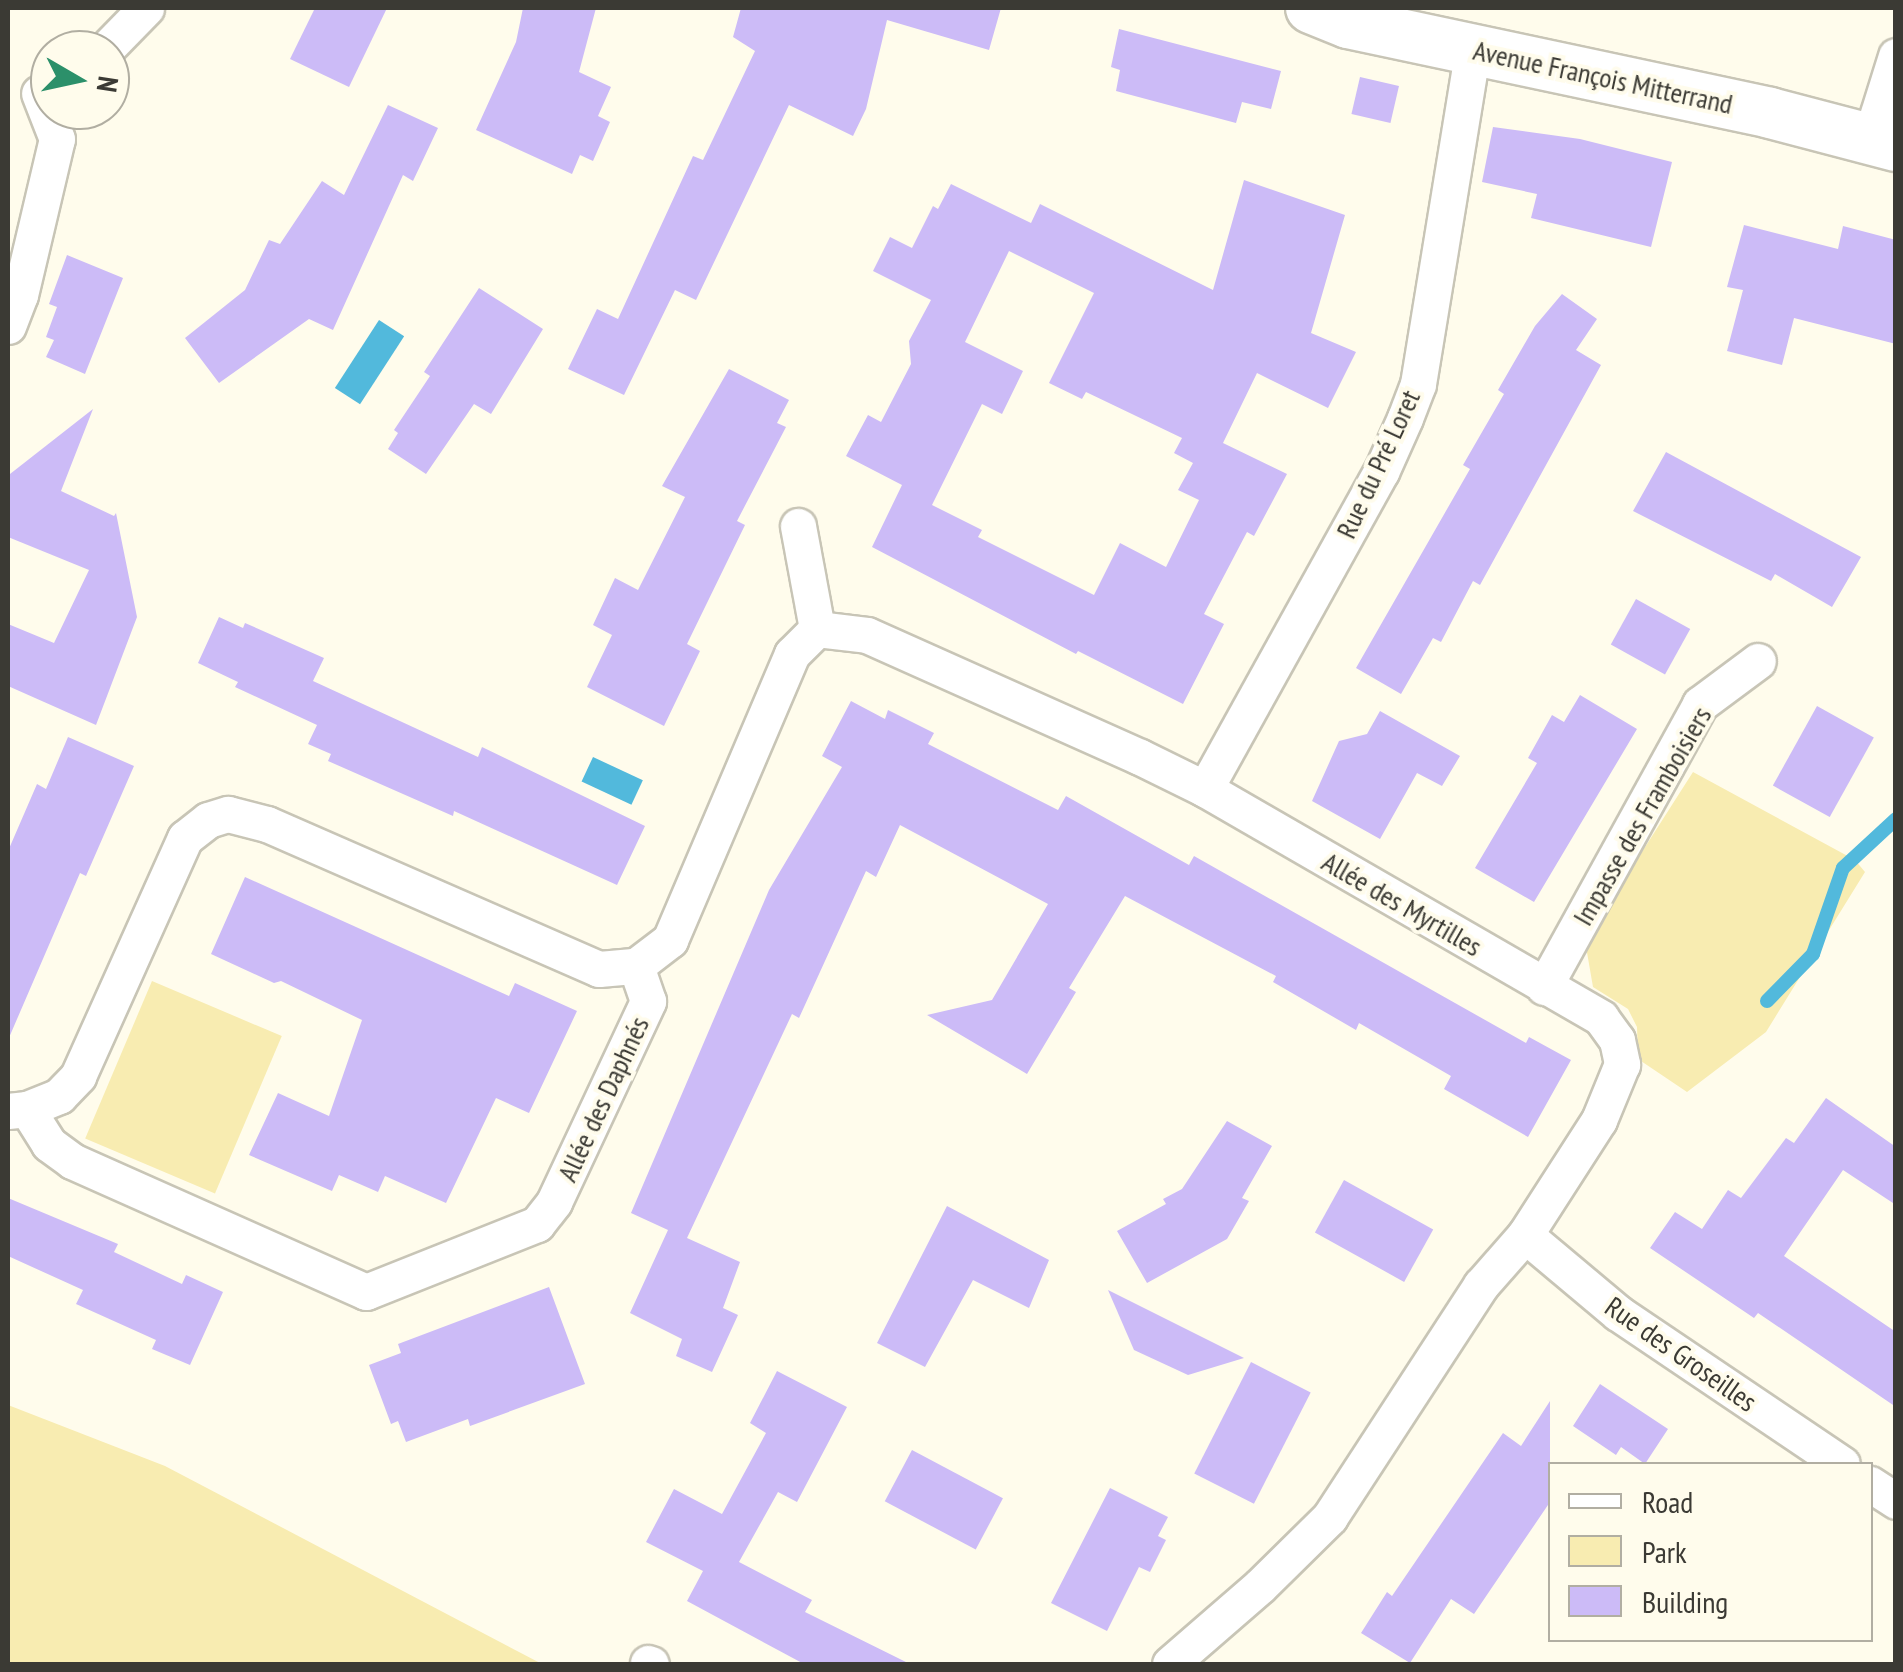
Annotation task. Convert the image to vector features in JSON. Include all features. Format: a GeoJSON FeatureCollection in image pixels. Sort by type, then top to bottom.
{"type":"FeatureCollection","features":[{"type":"Feature","properties":{"kind":"main road","name":"Avenue François Mitterrand"},"geometry":{"type":"LineString","coordinates":[[1312,8],[1348,22],[1882,143]]}},
{"type":"Feature","properties":{"kind":"street"},"geometry":{"type":"LineString","coordinates":[[125,30],[146,8]]}},
{"type":"Feature","properties":{"kind":"street","name":"Rue du Pré Loret"},"geometry":{"type":"LineString","coordinates":[[1205,789],[1381,472],[1418,384],[1473,49]]}},
{"type":"Feature","properties":{"kind":"street"},"geometry":{"type":"LineString","coordinates":[[1882,143],[1896,56]]}},
{"type":"Feature","properties":{"kind":"street"},"geometry":{"type":"LineString","coordinates":[[8,326],[20,295],[58,138],[53,130]]}},
{"type":"Feature","properties":{"kind":"street"},"geometry":{"type":"LineString","coordinates":[[636,966],[670,940],[792,654],[816,630],[798,526]]}},
{"type":"Feature","properties":{"kind":"street","name":"Allée des Myrtilles"},"geometry":{"type":"LineString","coordinates":[[816,630],[868,635],[1205,789],[1601,1018],[1616,1040],[1622,1064],[1599,1120],[1526,1235],[1481,1284],[1330,1517],[1260,1586],[1170,1664]]}},
{"type":"Feature","properties":{"kind":"street","name":"Impasse des Framboisiers"},"geometry":{"type":"LineString","coordinates":[[1544,987],[1700,704],[1758,661]]}},
{"type":"Feature","properties":{"kind":"street","name":"Allée des Daphnés"},"geometry":{"type":"LineString","coordinates":[[228,814],[267,824],[599,969],[636,966],[648,1001],[554,1202],[537,1224],[366,1292],[72,1161],[49,1144],[18,1110],[58,1096],[78,1076],[185,838],[208,820],[228,814]]}},
{"type":"Feature","properties":{"kind":"street","name":"Rue des Groseilles"},"geometry":{"type":"LineString","coordinates":[[1526,1235],[1618,1313],[1839,1462]]}},
{"type":"Feature","properties":{"kind":"street"},"geometry":{"type":"LineString","coordinates":[[1873,1486],[1896,1500]]}},
{"type":"Feature","properties":{"kind":"green space"},"geometry":{"type":"Polygon","coordinates":[[[1693,772],[1855,860],[1865,872],[1766,1032],[1687,1092],[1638,1059],[1637,1027],[1628,1009],[1593,987],[1585,941],[1693,772]]]}},
{"type":"Feature","properties":{"kind":"green space"},"geometry":{"type":"Polygon","coordinates":[[[152,981],[282,1036],[215,1193],[85,1138],[152,981]]]}},
{"type":"Feature","properties":{"kind":"green space"},"geometry":{"type":"Polygon","coordinates":[[[8,1405],[165,1466],[542,1664],[8,1664],[8,1405]]]}},
{"type":"Feature","properties":{"kind":"water"},"geometry":{"type":"Polygon","coordinates":[[[379,320],[404,336],[360,404],[335,388],[379,320]]]}},
{"type":"Feature","properties":{"kind":"water"},"geometry":{"type":"Polygon","coordinates":[[[593,757],[643,780],[631,805],[582,781],[593,757]]]}},
{"type":"Feature","properties":{"kind":"building"},"geometry":{"type":"Polygon","coordinates":[[[315,8],[387,8],[349,87],[290,59],[315,8]]]}},
{"type":"Feature","properties":{"kind":"building"},"geometry":{"type":"Polygon","coordinates":[[[523,8],[596,8],[579,72],[611,87],[598,116],[610,122],[593,161],[580,155],[572,174],[476,130],[516,42],[523,8]]]}},
{"type":"Feature","properties":{"kind":"building"},"geometry":{"type":"Polygon","coordinates":[[[741,8],[1001,8],[989,50],[887,20],[866,109],[853,136],[789,105],[696,300],[675,290],[624,395],[568,369],[597,309],[618,319],[693,156],[703,160],[755,51],[733,37],[741,8]]]}},
{"type":"Feature","properties":{"kind":"building"},"geometry":{"type":"Polygon","coordinates":[[[1119,29],[1281,71],[1271,109],[1242,102],[1236,123],[1116,91],[1120,70],[1111,67],[1119,29]]]}},
{"type":"Feature","properties":{"kind":"building"},"geometry":{"type":"Polygon","coordinates":[[[1360,77],[1399,86],[1390,123],[1351,114],[1360,77]]]}},
{"type":"Feature","properties":{"kind":"building"},"geometry":{"type":"Polygon","coordinates":[[[388,105],[438,128],[413,181],[403,175],[333,330],[309,319],[219,383],[185,338],[245,290],[269,240],[280,244],[322,181],[344,195],[388,105]]]}},
{"type":"Feature","properties":{"kind":"building"},"geometry":{"type":"Polygon","coordinates":[[[1493,127],[1580,139],[1672,162],[1651,247],[1531,218],[1537,194],[1482,182],[1493,127]]]}},
{"type":"Feature","properties":{"kind":"building"},"geometry":{"type":"Polygon","coordinates":[[[1244,180],[1345,215],[1311,333],[1356,352],[1328,408],[1257,373],[1223,443],[1287,474],[1254,536],[1247,532],[1204,614],[1224,624],[1183,704],[1078,651],[1076,654],[872,547],[902,485],[846,456],[868,415],[881,422],[911,364],[909,341],[931,300],[873,271],[890,237],[912,248],[933,206],[938,209],[951,184],[1031,223],[1040,204],[1213,290],[1244,180]],[[1009,251],[965,342],[1023,371],[1002,414],[982,404],[932,505],[982,530],[978,537],[1094,595],[1120,543],[1166,567],[1199,500],[1178,490],[1193,463],[1174,453],[1182,438],[1086,392],[1082,399],[1049,383],[1094,293],[1009,251]]]}},
{"type":"Feature","properties":{"kind":"building"},"geometry":{"type":"Polygon","coordinates":[[[1744,225],[1838,249],[1843,226],[1896,240],[1896,344],[1794,318],[1782,365],[1727,351],[1743,290],[1727,287],[1744,225]]]}},
{"type":"Feature","properties":{"kind":"building"},"geometry":{"type":"Polygon","coordinates":[[[67,255],[123,278],[85,374],[46,357],[54,340],[46,337],[57,307],[49,304],[67,255]]]}},
{"type":"Feature","properties":{"kind":"building"},"geometry":{"type":"Polygon","coordinates":[[[479,288],[543,329],[491,414],[474,404],[426,474],[388,449],[398,433],[394,430],[430,376],[424,372],[479,288]]]}},
{"type":"Feature","properties":{"kind":"building"},"geometry":{"type":"Polygon","coordinates":[[[1562,294],[1597,319],[1576,350],[1601,365],[1480,585],[1473,581],[1441,642],[1433,638],[1401,694],[1356,668],[1470,469],[1463,465],[1504,394],[1498,390],[1535,326],[1562,294]]]}},
{"type":"Feature","properties":{"kind":"building"},"geometry":{"type":"Polygon","coordinates":[[[729,369],[789,400],[777,423],[786,427],[737,521],[745,525],[687,644],[700,651],[664,726],[587,687],[612,635],[593,625],[615,578],[638,590],[685,497],[662,486],[729,369]]]}},
{"type":"Feature","properties":{"kind":"building"},"geometry":{"type":"Polygon","coordinates":[[[93,409],[61,491],[114,516],[116,513],[137,617],[96,725],[8,686],[8,624],[54,643],[89,570],[8,537],[10,474],[93,409]]]}},
{"type":"Feature","properties":{"kind":"building"},"geometry":{"type":"Polygon","coordinates":[[[1666,452],[1861,557],[1832,607],[1775,574],[1771,581],[1633,511],[1666,452]]]}},
{"type":"Feature","properties":{"kind":"building"},"geometry":{"type":"Polygon","coordinates":[[[1636,599],[1690,629],[1665,675],[1611,644],[1636,599]]]}},
{"type":"Feature","properties":{"kind":"building"},"geometry":{"type":"Polygon","coordinates":[[[219,617],[243,628],[245,623],[324,658],[313,681],[478,757],[482,747],[645,826],[617,885],[454,811],[453,816],[328,761],[331,754],[308,744],[317,725],[235,687],[238,682],[198,663],[219,617]]]}},
{"type":"Feature","properties":{"kind":"building"},"geometry":{"type":"Polygon","coordinates":[[[1580,695],[1637,729],[1534,902],[1475,868],[1537,763],[1528,758],[1552,715],[1564,722],[1580,695]]]}},
{"type":"Feature","properties":{"kind":"building"},"geometry":{"type":"Polygon","coordinates":[[[851,701],[885,719],[888,710],[934,733],[928,744],[1058,810],[1066,796],[1189,865],[1194,856],[1526,1043],[1529,1037],[1571,1060],[1528,1137],[1444,1089],[1451,1076],[1359,1023],[1356,1030],[1273,982],[1276,976],[1125,896],[1069,988],[1076,992],[1027,1074],[927,1015],[992,1000],[1048,904],[900,825],[876,877],[866,871],[799,1018],[792,1014],[687,1238],[740,1262],[723,1308],[738,1315],[712,1372],[676,1356],[682,1339],[630,1313],[668,1230],[631,1213],[769,890],[842,767],[822,756],[851,701]]]}},
{"type":"Feature","properties":{"kind":"building"},"geometry":{"type":"Polygon","coordinates":[[[1817,706],[1874,738],[1830,817],[1773,786],[1817,706]]]}},
{"type":"Feature","properties":{"kind":"building"},"geometry":{"type":"Polygon","coordinates":[[[1380,711],[1460,756],[1442,786],[1417,773],[1380,839],[1312,801],[1339,741],[1367,734],[1380,711]]]}},
{"type":"Feature","properties":{"kind":"building"},"geometry":{"type":"Polygon","coordinates":[[[68,737],[134,766],[86,876],[80,873],[8,1040],[8,851],[37,784],[46,789],[68,737]]]}},
{"type":"Feature","properties":{"kind":"building"},"geometry":{"type":"Polygon","coordinates":[[[245,877],[509,996],[515,983],[577,1011],[529,1113],[496,1098],[446,1203],[385,1176],[378,1192],[339,1175],[332,1191],[249,1155],[278,1093],[329,1116],[362,1020],[281,981],[274,983],[211,954],[245,877]]]}},
{"type":"Feature","properties":{"kind":"building"},"geometry":{"type":"Polygon","coordinates":[[[1826,1098],[1896,1147],[1896,1205],[1843,1170],[1784,1256],[1896,1332],[1896,1407],[1758,1313],[1754,1318],[1650,1248],[1675,1212],[1702,1229],[1728,1190],[1741,1198],[1786,1138],[1794,1143],[1826,1098]]]}},
{"type":"Feature","properties":{"kind":"building"},"geometry":{"type":"Polygon","coordinates":[[[1227,1121],[1272,1146],[1242,1198],[1249,1201],[1227,1239],[1147,1283],[1117,1231],[1166,1204],[1163,1199],[1182,1189],[1227,1121]]]}},
{"type":"Feature","properties":{"kind":"building"},"geometry":{"type":"Polygon","coordinates":[[[1344,1180],[1433,1229],[1404,1282],[1315,1232],[1344,1180]]]}},
{"type":"Feature","properties":{"kind":"building"},"geometry":{"type":"Polygon","coordinates":[[[8,1198],[118,1244],[114,1252],[182,1284],[186,1275],[223,1292],[190,1365],[152,1349],[156,1340],[76,1304],[83,1290],[8,1256],[8,1198]]]}},
{"type":"Feature","properties":{"kind":"building"},"geometry":{"type":"Polygon","coordinates":[[[947,1206],[1049,1260],[1029,1308],[973,1280],[925,1367],[877,1343],[947,1206]]]}},
{"type":"Feature","properties":{"kind":"building"},"geometry":{"type":"Polygon","coordinates":[[[549,1287],[585,1384],[470,1426],[468,1419],[406,1442],[398,1421],[391,1424],[369,1365],[401,1353],[398,1344],[549,1287]]]}},
{"type":"Feature","properties":{"kind":"building"},"geometry":{"type":"Polygon","coordinates":[[[1108,1290],[1244,1358],[1188,1375],[1134,1350],[1108,1290]]]}},
{"type":"Feature","properties":{"kind":"building"},"geometry":{"type":"Polygon","coordinates":[[[1251,1362],[1311,1392],[1254,1504],[1194,1473],[1251,1362]]]}},
{"type":"Feature","properties":{"kind":"building"},"geometry":{"type":"Polygon","coordinates":[[[777,1371],[847,1407],[797,1502],[778,1492],[739,1562],[812,1600],[805,1612],[910,1664],[804,1664],[687,1601],[703,1571],[646,1542],[674,1489],[722,1514],[766,1433],[750,1423],[777,1371]]]}},
{"type":"Feature","properties":{"kind":"building"},"geometry":{"type":"Polygon","coordinates":[[[1600,1384],[1668,1429],[1646,1462],[1642,1462],[1621,1447],[1616,1455],[1573,1426],[1600,1384]]]}},
{"type":"Feature","properties":{"kind":"building"},"geometry":{"type":"Polygon","coordinates":[[[1550,1401],[1548,1505],[1474,1614],[1451,1599],[1410,1663],[1361,1633],[1387,1592],[1392,1596],[1503,1433],[1521,1446],[1550,1401]]]}},
{"type":"Feature","properties":{"kind":"building"},"geometry":{"type":"Polygon","coordinates":[[[912,1450],[1003,1498],[976,1550],[885,1501],[912,1450]]]}},
{"type":"Feature","properties":{"kind":"building"},"geometry":{"type":"Polygon","coordinates":[[[1110,1488],[1168,1517],[1158,1536],[1166,1540],[1150,1572],[1139,1567],[1107,1631],[1051,1603],[1110,1488]]]}},
{"type":"Feature","properties":{"kind":"waterway"},"geometry":{"type":"LineString","coordinates":[[1767,1001],[1813,954],[1843,868],[1896,819]]}}]}
